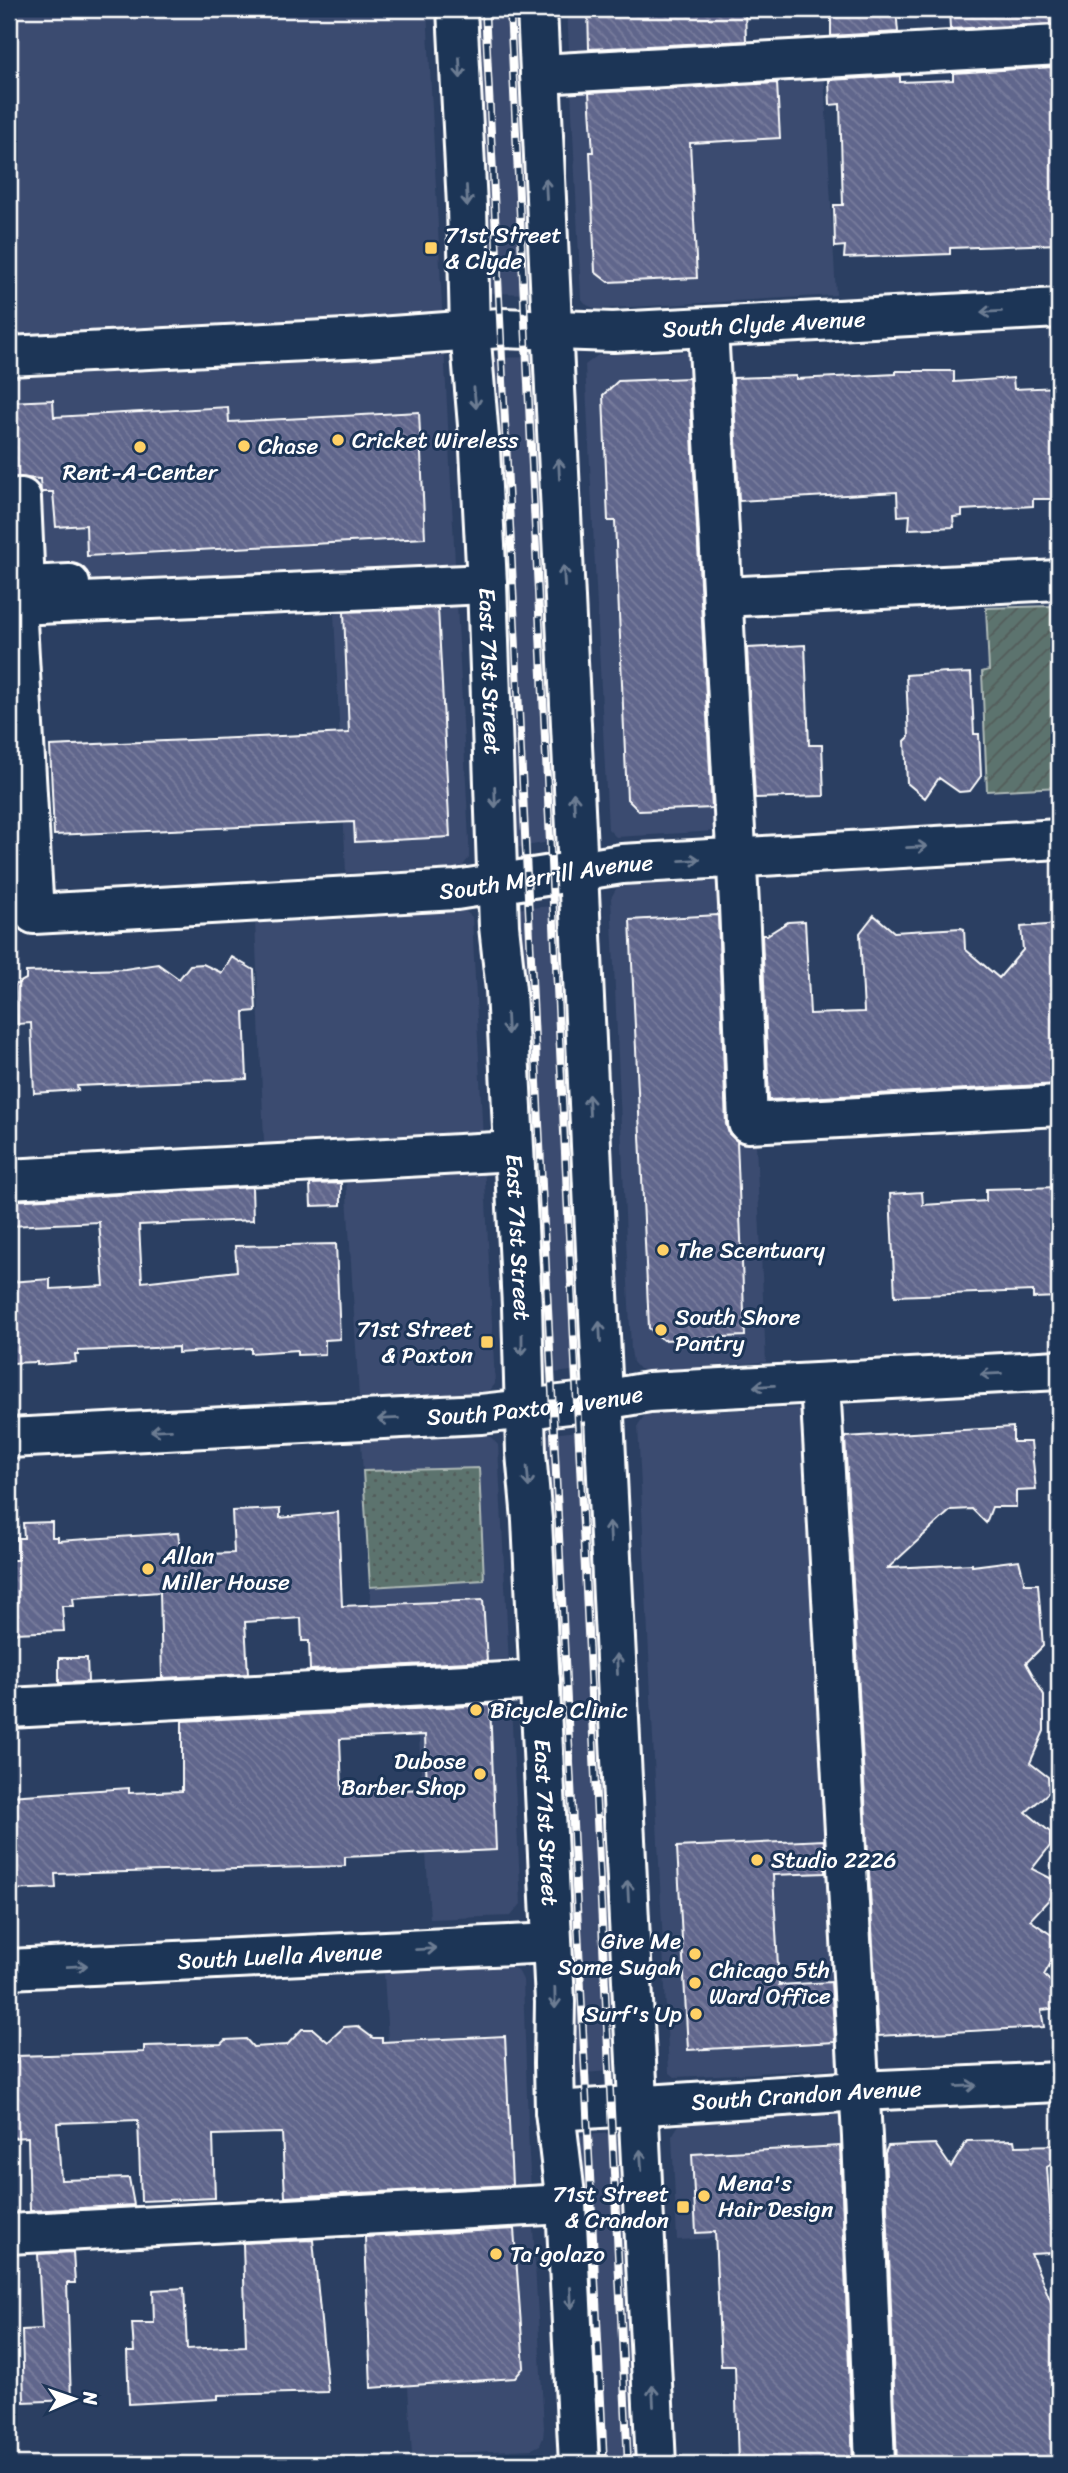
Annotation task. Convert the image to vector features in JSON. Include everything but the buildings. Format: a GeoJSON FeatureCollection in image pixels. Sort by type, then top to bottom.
{"type":"FeatureCollection","features":[{"type":"Feature","properties":{"kind":"main road","name":"East 71st Street"},"geometry":{"type":"LineString","coordinates":[[457,9],[470,330],[480,449],[498,883],[522,1306],[524,1409],[532,1520],[555,2002],[555,2111],[566,2204],[579,2464]]}},
{"type":"Feature","properties":{"kind":"main road"},"geometry":{"type":"LineString","coordinates":[[537,9],[656,2464]]}},
{"type":"Feature","properties":{"kind":"main road"},"geometry":{"type":"LineString","coordinates":[[540,74],[1059,45]]}},
{"type":"Feature","properties":{"kind":"main road","name":"South Clyde Avenue"},"geometry":{"type":"LineString","coordinates":[[9,356],[470,330],[526,328],[596,332],[708,328],[1059,308]]}},
{"type":"Feature","properties":{"kind":"main road"},"geometry":{"type":"LineString","coordinates":[[708,328],[748,1124],[1059,1106]]}},
{"type":"Feature","properties":{"kind":"main road"},"geometry":{"type":"LineString","coordinates":[[9,499],[21,498],[25,586],[486,572]]}},
{"type":"Feature","properties":{"kind":"main road","name":"South Merrill Avenue"},"geometry":{"type":"LineString","coordinates":[[486,572],[16,604],[34,914],[456,890],[622,864],[1059,839]]}},
{"type":"Feature","properties":{"kind":"main road"},"geometry":{"type":"LineString","coordinates":[[723,597],[1059,580]]}},
{"type":"Feature","properties":{"kind":"main road"},"geometry":{"type":"LineString","coordinates":[[9,1179],[514,1151]]}},
{"type":"Feature","properties":{"kind":"main road","name":"South Paxton Avenue"},"geometry":{"type":"LineString","coordinates":[[9,1438],[481,1414],[649,1392],[1059,1370]]}},
{"type":"Feature","properties":{"kind":"main road"},"geometry":{"type":"LineString","coordinates":[[820,1383],[859,2091],[875,2464]]}},
{"type":"Feature","properties":{"kind":"main road"},"geometry":{"type":"LineString","coordinates":[[9,1708],[540,1681]]}},
{"type":"Feature","properties":{"kind":"main road","name":"South Luella Avenue"},"geometry":{"type":"LineString","coordinates":[[9,1969],[552,1943]]}},
{"type":"Feature","properties":{"kind":"main road","name":"South Crandon Avenue"},"geometry":{"type":"LineString","coordinates":[[555,2111],[859,2091],[1059,2082]]}},
{"type":"Feature","properties":{"kind":"main road"},"geometry":{"type":"LineString","coordinates":[[9,2234],[566,2204]]}},
{"type":"Feature","properties":{"kind":"shaded area"},"geometry":{"type":"Polygon","coordinates":[[[9,9],[427,9],[469,841],[469,858],[461,868],[346,873],[333,591],[9,605],[9,9]]]}},
{"type":"Feature","properties":{"kind":"shaded area"},"geometry":{"type":"Polygon","coordinates":[[[472,9],[526,9],[540,294],[482,293],[472,9]]]}},
{"type":"Feature","properties":{"kind":"shaded area"},"geometry":{"type":"Polygon","coordinates":[[[567,9],[701,9],[704,65],[823,57],[836,295],[596,309],[587,305],[581,298],[567,9]]]}},
{"type":"Feature","properties":{"kind":"shaded area"},"geometry":{"type":"Polygon","coordinates":[[[710,351],[734,830],[616,837],[608,829],[585,365],[598,355],[710,351]]]}},
{"type":"Feature","properties":{"kind":"shaded area"},"geometry":{"type":"Polygon","coordinates":[[[542,357],[566,839],[509,849],[485,358],[542,357]]]}},
{"type":"Feature","properties":{"kind":"shaded area"},"geometry":{"type":"Polygon","coordinates":[[[737,880],[755,1123],[766,1362],[647,1371],[639,1369],[633,1362],[631,1350],[611,898],[617,887],[623,885],[737,880]]]}},
{"type":"Feature","properties":{"kind":"shaded area"},"geometry":{"type":"Polygon","coordinates":[[[569,905],[591,1369],[535,1375],[512,909],[569,905]]]}},
{"type":"Feature","properties":{"kind":"shaded area"},"geometry":{"type":"Polygon","coordinates":[[[463,909],[472,917],[495,1384],[487,1394],[480,1396],[359,1398],[345,1161],[265,1165],[255,921],[463,909]]]}},
{"type":"Feature","properties":{"kind":"shaded area"},"geometry":{"type":"Polygon","coordinates":[[[821,1407],[858,2068],[675,2077],[669,2072],[638,1425],[644,1416],[652,1413],[821,1407]]]}},
{"type":"Feature","properties":{"kind":"shaded area"},"geometry":{"type":"Polygon","coordinates":[[[594,1429],[625,2070],[569,2074],[536,1436],[594,1429]]]}},
{"type":"Feature","properties":{"kind":"shaded area"},"geometry":{"type":"Polygon","coordinates":[[[489,1435],[498,1445],[521,1904],[511,1916],[430,1919],[416,1688],[373,1690],[361,1441],[489,1435]]]}},
{"type":"Feature","properties":{"kind":"shaded area"},"geometry":{"type":"Polygon","coordinates":[[[510,1966],[518,1970],[523,1980],[543,2438],[540,2445],[532,2449],[412,2455],[384,1973],[510,1966]]]}},
{"type":"Feature","properties":{"kind":"shaded area"},"geometry":{"type":"Polygon","coordinates":[[[860,2113],[866,2231],[677,2240],[672,2136],[680,2123],[860,2113]]]}},
{"type":"Feature","properties":{"kind":"shaded area"},"geometry":{"type":"Polygon","coordinates":[[[628,2132],[645,2464],[591,2464],[571,2136],[628,2132]]]}},
{"type":"Feature","properties":{"kind":"green space"},"geometry":{"type":"Polygon","coordinates":[[[1052,606],[1059,787],[987,791],[982,672],[989,670],[986,608],[1052,606]]]}},
{"type":"Feature","properties":{"kind":"green space"},"geometry":{"type":"Polygon","coordinates":[[[479,1468],[484,1580],[370,1587],[363,1471],[479,1468]]]}},
{"type":"Feature","properties":{"kind":"railway"},"geometry":{"type":"LineString","coordinates":[[485,9],[604,2464]]}},
{"type":"Feature","properties":{"kind":"railway"},"geometry":{"type":"LineString","coordinates":[[510,9],[628,2464]]}},
{"type":"Feature","properties":{"kind":"place","name":"71st Street & Clyde"},"geometry":{"type":"Point","coordinates":[431,248]}},
{"type":"Feature","properties":{"kind":"place","name":"Cricket Wireless"},"geometry":{"type":"Point","coordinates":[338,440]}},
{"type":"Feature","properties":{"kind":"place","name":"Chase"},"geometry":{"type":"Point","coordinates":[244,446]}},
{"type":"Feature","properties":{"kind":"place","name":"Rent-A-Center"},"geometry":{"type":"Point","coordinates":[140,447]}},
{"type":"Feature","properties":{"kind":"place","name":"The Scentuary"},"geometry":{"type":"Point","coordinates":[663,1250]}},
{"type":"Feature","properties":{"kind":"place","name":"South Shore Pantry"},"geometry":{"type":"Point","coordinates":[661,1330]}},
{"type":"Feature","properties":{"kind":"place","name":"71st Street & Paxton"},"geometry":{"type":"Point","coordinates":[487,1342]}},
{"type":"Feature","properties":{"kind":"place","name":"Allan Miller House"},"geometry":{"type":"Point","coordinates":[148,1569]}},
{"type":"Feature","properties":{"kind":"place","name":"Bicycle Clinic"},"geometry":{"type":"Point","coordinates":[476,1710]}},
{"type":"Feature","properties":{"kind":"place","name":"Dubose Barber Shop"},"geometry":{"type":"Point","coordinates":[480,1774]}},
{"type":"Feature","properties":{"kind":"place","name":"Studio 2226"},"geometry":{"type":"Point","coordinates":[757,1860]}},
{"type":"Feature","properties":{"kind":"place","name":"Give Me Some Sugah"},"geometry":{"type":"Point","coordinates":[695,1954]}},
{"type":"Feature","properties":{"kind":"place","name":"Chicago 5th Ward Office"},"geometry":{"type":"Point","coordinates":[695,1983]}},
{"type":"Feature","properties":{"kind":"place","name":"Surf's Up"},"geometry":{"type":"Point","coordinates":[696,2014]}},
{"type":"Feature","properties":{"kind":"place","name":"Mena's Hair Design"},"geometry":{"type":"Point","coordinates":[704,2196]}},
{"type":"Feature","properties":{"kind":"place","name":"71st Street & Crandon"},"geometry":{"type":"Point","coordinates":[683,2207]}},
{"type":"Feature","properties":{"kind":"place","name":"Ta'golazo"},"geometry":{"type":"Point","coordinates":[496,2254]}}]}
